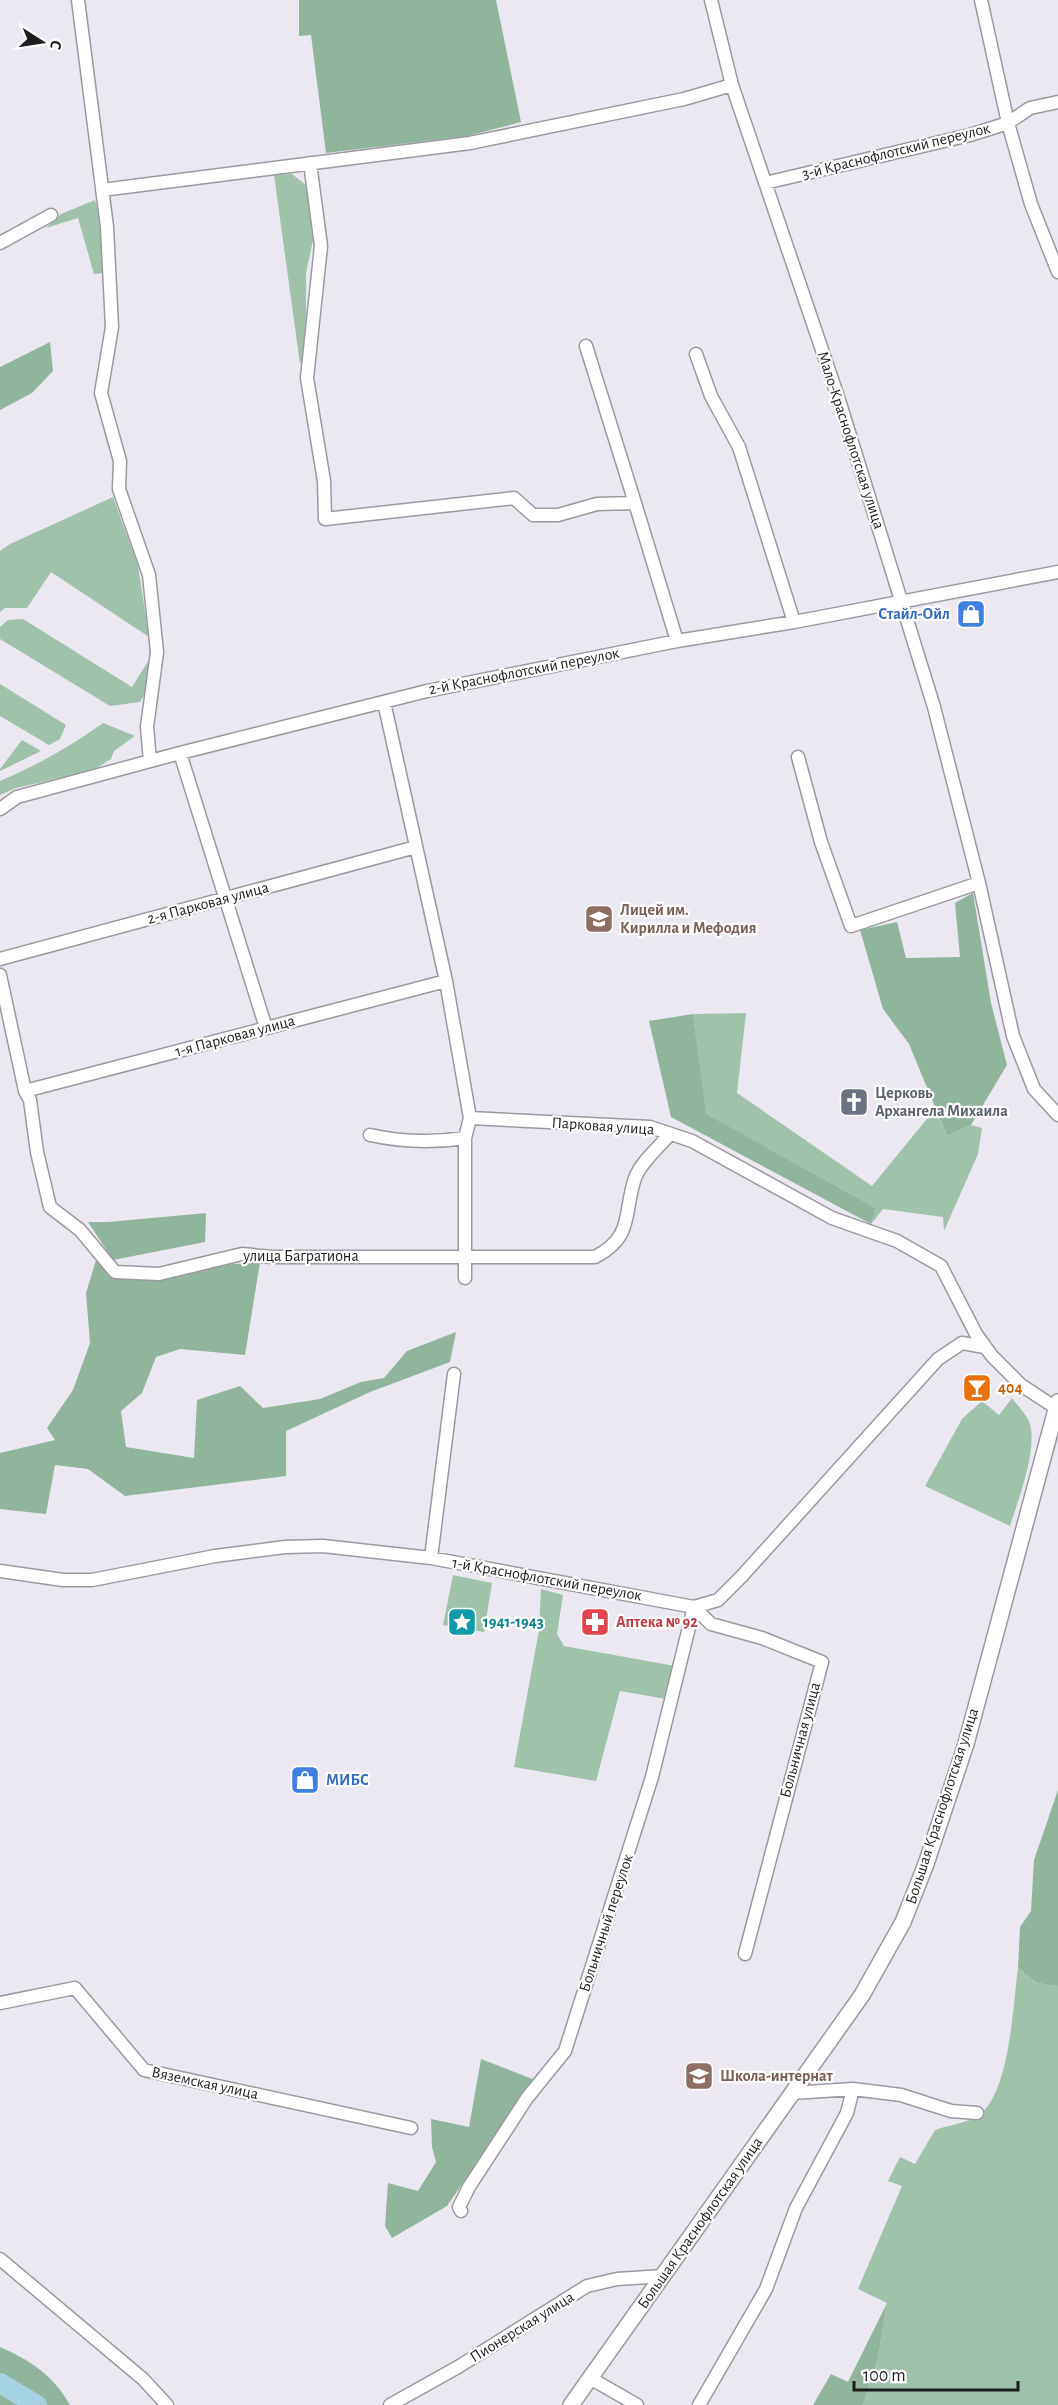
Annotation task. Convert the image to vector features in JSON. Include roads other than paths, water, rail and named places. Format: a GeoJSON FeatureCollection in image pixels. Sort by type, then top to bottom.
{"type":"FeatureCollection","features":[{"type":"Feature","properties":{"kind":"main road","name":"Большая Краснофлотская улица"},"geometry":{"type":"LineString","coordinates":[[571,2405],[862,1995],[903,1922],[926,1864],[966,1743],[1057,1405]]}},
{"type":"Feature","properties":{"kind":"street"},"geometry":{"type":"LineString","coordinates":[[78,0],[107,227],[112,327],[101,393],[120,461],[119,489],[149,575],[158,652],[147,727],[150,760]]}},
{"type":"Feature","properties":{"kind":"street","name":"Мало-Краснофлотская улица"},"geometry":{"type":"LineString","coordinates":[[711,0],[732,86],[839,400],[934,707],[979,883],[1013,1036],[1034,1089],[1058,1115]]}},
{"type":"Feature","properties":{"kind":"street"},"geometry":{"type":"LineString","coordinates":[[981,0],[1008,123],[1031,204],[1058,272]]}},
{"type":"Feature","properties":{"kind":"street"},"geometry":{"type":"LineString","coordinates":[[102,190],[470,143],[684,99],[732,86]]}},
{"type":"Feature","properties":{"kind":"street","name":"3-й Краснофлотский переулок"},"geometry":{"type":"LineString","coordinates":[[765,183],[970,135],[1008,123],[1030,108],[1058,102]]}},
{"type":"Feature","properties":{"kind":"street"},"geometry":{"type":"LineString","coordinates":[[310,163],[321,246],[308,378],[324,481],[325,519],[514,498],[533,514],[558,515],[597,504],[635,503]]}},
{"type":"Feature","properties":{"kind":"street"},"geometry":{"type":"LineString","coordinates":[[0,243],[51,215]]}},
{"type":"Feature","properties":{"kind":"street"},"geometry":{"type":"LineString","coordinates":[[586,346],[677,641]]}},
{"type":"Feature","properties":{"kind":"street"},"geometry":{"type":"LineString","coordinates":[[696,354],[711,396],[739,447],[794,622]]}},
{"type":"Feature","properties":{"kind":"street","name":"2-й Краснофлотский переулок"},"geometry":{"type":"LineString","coordinates":[[0,809],[16,797],[150,760],[427,691],[677,641],[794,622],[1058,572]]}},
{"type":"Feature","properties":{"kind":"street"},"geometry":{"type":"LineString","coordinates":[[384,702],[446,981],[471,1118],[465,1138],[465,1278]]}},
{"type":"Feature","properties":{"kind":"street"},"geometry":{"type":"LineString","coordinates":[[180,753],[266,1028]]}},
{"type":"Feature","properties":{"kind":"street"},"geometry":{"type":"LineString","coordinates":[[798,757],[821,842],[851,926],[979,883]]}},
{"type":"Feature","properties":{"kind":"street","name":"2-я Парковая улица"},"geometry":{"type":"LineString","coordinates":[[0,958],[416,847]]}},
{"type":"Feature","properties":{"kind":"street","name":"улица Багратиона"},"geometry":{"type":"LineString","coordinates":[[0,975],[25,1091],[30,1100],[37,1152],[50,1207],[80,1230],[115,1272],[159,1274],[242,1254],[272,1257],[595,1257],[614,1248],[623,1231],[636,1175],[670,1134]]}},
{"type":"Feature","properties":{"kind":"street","name":"1-я Парковая улица"},"geometry":{"type":"LineString","coordinates":[[25,1091],[446,981]]}},
{"type":"Feature","properties":{"kind":"street","name":"Парковая улица"},"geometry":{"type":"LineString","coordinates":[[471,1118],[650,1127],[692,1141],[832,1218],[897,1240],[941,1266],[985,1347],[1021,1385],[1057,1405]]}},
{"type":"Feature","properties":{"kind":"street"},"geometry":{"type":"LineString","coordinates":[[370,1135],[396,1141],[437,1142],[465,1138]]}},
{"type":"Feature","properties":{"kind":"street"},"geometry":{"type":"LineString","coordinates":[[694,1607],[718,1600],[742,1576],[938,1359],[962,1343],[985,1347]]}},
{"type":"Feature","properties":{"kind":"street"},"geometry":{"type":"LineString","coordinates":[[431,1558],[454,1374]]}},
{"type":"Feature","properties":{"kind":"street","name":"1-й Краснофлотский переулок"},"geometry":{"type":"LineString","coordinates":[[0,1571],[63,1580],[92,1580],[215,1556],[285,1547],[323,1546],[431,1558],[694,1607]]}},
{"type":"Feature","properties":{"kind":"street","name":"Больничная улица"},"geometry":{"type":"LineString","coordinates":[[694,1607],[711,1624],[762,1638],[822,1662],[745,1954]]}},
{"type":"Feature","properties":{"kind":"street","name":"Больничный переулок"},"geometry":{"type":"LineString","coordinates":[[461,2211],[459,2207],[469,2187],[527,2098],[565,2051],[652,1777],[694,1607]]}},
{"type":"Feature","properties":{"kind":"street","name":"Вяземская улица"},"geometry":{"type":"LineString","coordinates":[[0,2003],[75,1988],[144,2070],[411,2128]]}},
{"type":"Feature","properties":{"kind":"street"},"geometry":{"type":"LineString","coordinates":[[792,2093],[854,2089],[901,2095],[951,2111],[977,2113]]}},
{"type":"Feature","properties":{"kind":"street"},"geometry":{"type":"LineString","coordinates":[[699,2405],[766,2289],[796,2208],[847,2113],[854,2089]]}},
{"type":"Feature","properties":{"kind":"street"},"geometry":{"type":"LineString","coordinates":[[0,2259],[143,2379],[167,2405]]}},
{"type":"Feature","properties":{"kind":"street","name":"Пионерская улица"},"geometry":{"type":"LineString","coordinates":[[390,2405],[405,2399],[458,2367],[587,2286],[617,2279],[663,2276]]}},
{"type":"Feature","properties":{"kind":"street"},"geometry":{"type":"LineString","coordinates":[[590,2378],[637,2405]]}},
{"type":"Feature","properties":{"kind":"waterway"},"geometry":{"type":"LineString","coordinates":[[0,2383],[37,2405]]}},
{"type":"Feature","properties":{"kind":"place","name":"Стайл-Ойл"},"geometry":{"type":"Point","coordinates":[971,614]}},
{"type":"Feature","properties":{"kind":"place","name":"Лицей им. Кирилла и Мефодия"},"geometry":{"type":"Point","coordinates":[599,919]}},
{"type":"Feature","properties":{"kind":"place","name":"Церковь Архангела Михаила"},"geometry":{"type":"Point","coordinates":[854,1102]}},
{"type":"Feature","properties":{"kind":"place","name":"404"},"geometry":{"type":"Point","coordinates":[977,1388]}},
{"type":"Feature","properties":{"kind":"place","name":"1941-1943"},"geometry":{"type":"Point","coordinates":[462,1622]}},
{"type":"Feature","properties":{"kind":"place","name":"Аптека № 92"},"geometry":{"type":"Point","coordinates":[595,1622]}},
{"type":"Feature","properties":{"kind":"place","name":"МИБС"},"geometry":{"type":"Point","coordinates":[305,1780]}},
{"type":"Feature","properties":{"kind":"place","name":"Школа-интернат"},"geometry":{"type":"Point","coordinates":[699,2076]}}]}
